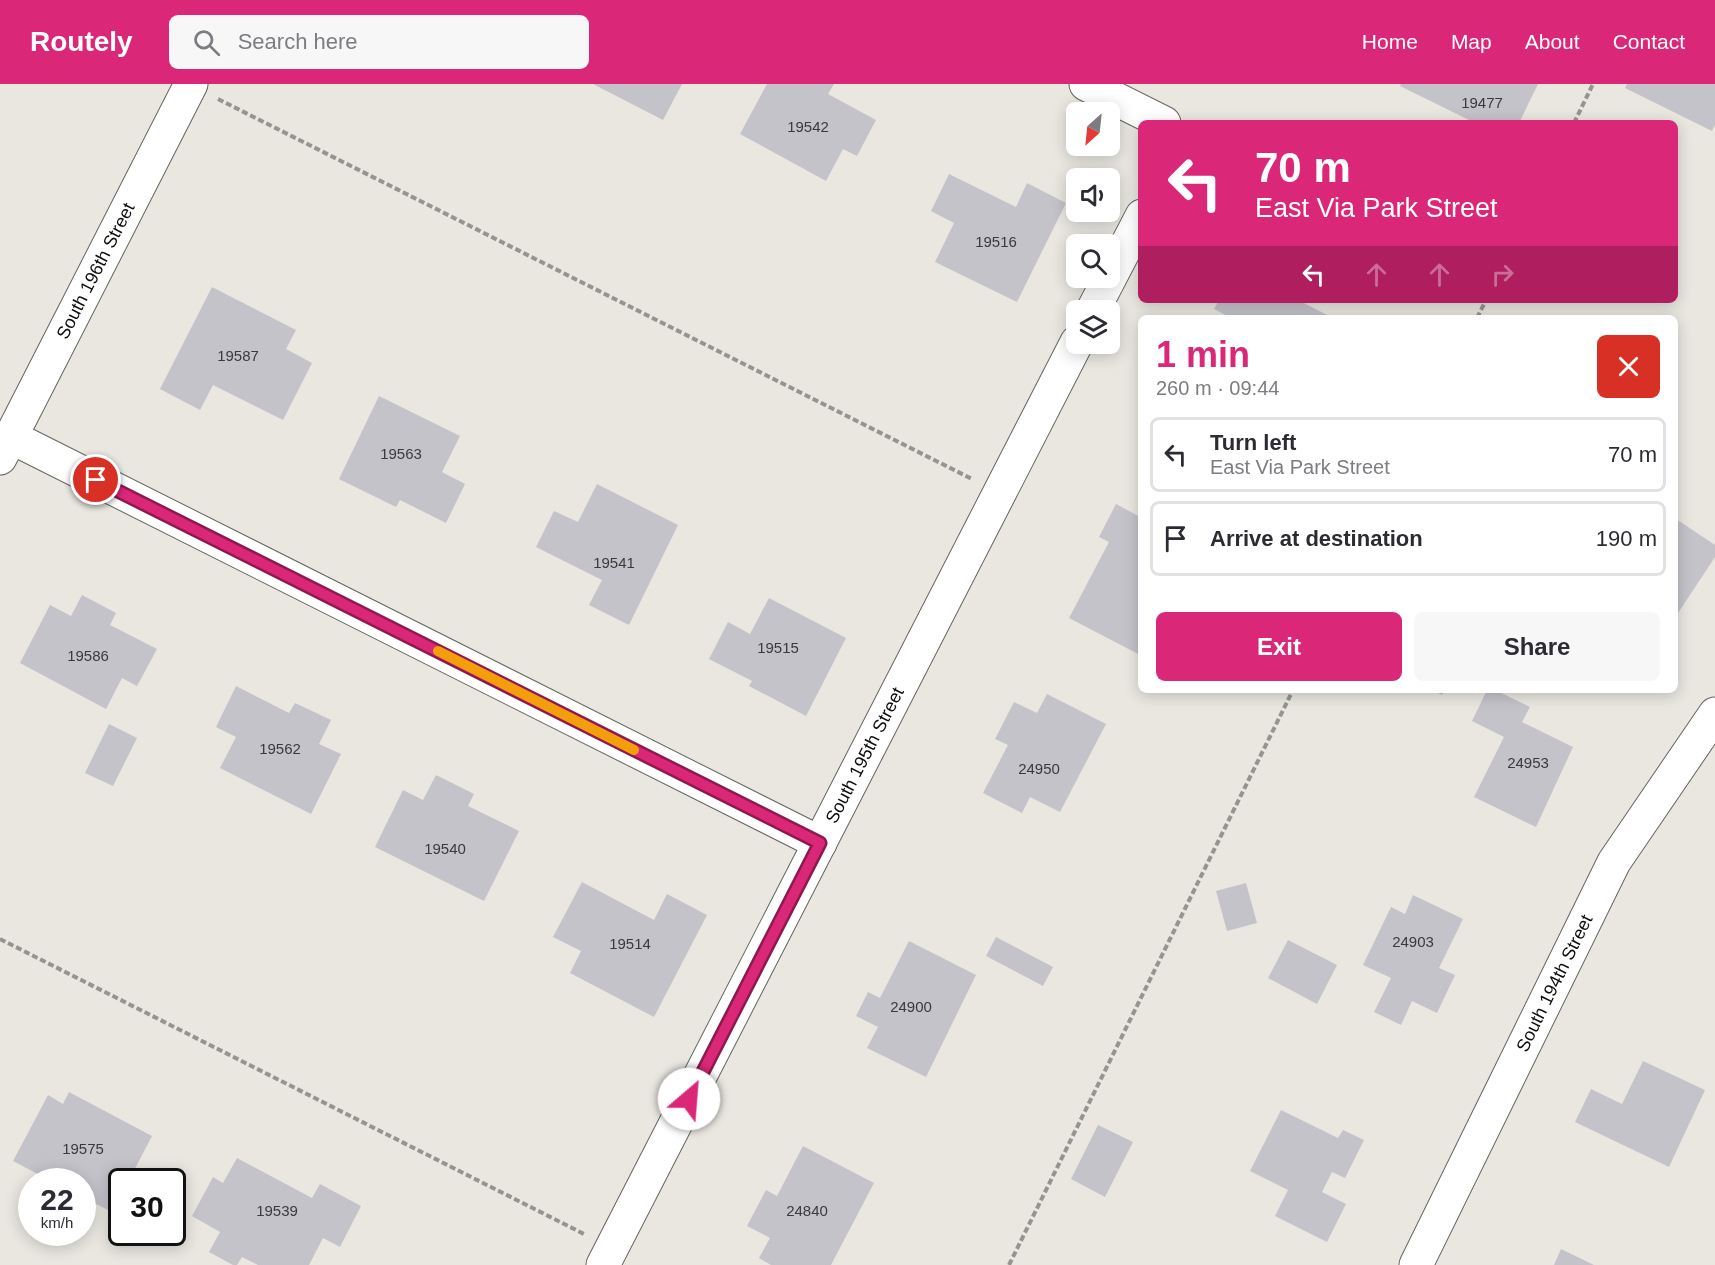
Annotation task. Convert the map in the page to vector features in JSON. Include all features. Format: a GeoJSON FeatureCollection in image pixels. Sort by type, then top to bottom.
{"type":"FeatureCollection","features":[{"type":"Feature","properties":{"kind":"street","name":"South 196th Street"},"geometry":{"type":"LineString","coordinates":[[5,447],[190,84]]}},
{"type":"Feature","properties":{"kind":"street"},"geometry":{"type":"LineString","coordinates":[[1086,84],[1158,120]]}},
{"type":"Feature","properties":{"kind":"street"},"geometry":{"type":"LineString","coordinates":[[1098,300],[1138,224]]}},
{"type":"Feature","properties":{"kind":"street","name":"South 195th Street"},"geometry":{"type":"LineString","coordinates":[[608,1256],[1071,354]]}},
{"type":"Feature","properties":{"kind":"street"},"geometry":{"type":"LineString","coordinates":[[5,447],[820,843]]}},
{"type":"Feature","properties":{"kind":"street","name":"South 194th Street"},"geometry":{"type":"LineString","coordinates":[[1416,1265],[1614,862],[1715,714]]}},
{"type":"Feature","properties":{"kind":"path"},"geometry":{"type":"LineString","coordinates":[[190,84],[1000,493]]}},
{"type":"Feature","properties":{"kind":"path"},"geometry":{"type":"LineString","coordinates":[[1575,120],[1593,84]]}},
{"type":"Feature","properties":{"kind":"path"},"geometry":{"type":"LineString","coordinates":[[1009,1265],[1292,693]]}},
{"type":"Feature","properties":{"kind":"path"},"geometry":{"type":"LineString","coordinates":[[0,939],[608,1256]]}},
{"type":"Feature","properties":{"kind":"building"},"geometry":{"type":"Polygon","coordinates":[[[593,84],[682,84],[663,120],[593,84]]]}},
{"type":"Feature","properties":{"kind":"building"},"geometry":{"type":"Polygon","coordinates":[[[767,84],[834,84],[828,94],[876,120],[857,156],[843,149],[826,181],[740,134],[767,84]]]}},
{"type":"Feature","properties":{"kind":"building"},"geometry":{"type":"Polygon","coordinates":[[[1401,84],[1538,84],[1520,120],[1469,120],[1400,86],[1401,84]]]}},
{"type":"Feature","properties":{"kind":"building"},"geometry":{"type":"Polygon","coordinates":[[[1627,84],[1715,84],[1715,125],[1712,131],[1625,88],[1627,84]]]}},
{"type":"Feature","properties":{"kind":"building"},"geometry":{"type":"Polygon","coordinates":[[[949,174],[1016,207],[1027,183],[1066,203],[1017,302],[935,262],[954,223],[931,211],[949,174]]]}},
{"type":"Feature","properties":{"kind":"building"},"geometry":{"type":"Polygon","coordinates":[[[212,287],[296,330],[286,349],[312,363],[283,420],[213,385],[200,410],[160,389],[212,287]]]}},
{"type":"Feature","properties":{"kind":"building"},"geometry":{"type":"Polygon","coordinates":[[[1217,303],[1304,303],[1327,315],[1225,315],[1214,309],[1217,303]]]}},
{"type":"Feature","properties":{"kind":"building"},"geometry":{"type":"Polygon","coordinates":[[[379,396],[460,436],[442,472],[465,484],[446,523],[400,500],[396,507],[339,479],[379,396]]]}},
{"type":"Feature","properties":{"kind":"building"},"geometry":{"type":"Polygon","coordinates":[[[597,484],[678,525],[629,625],[589,605],[602,580],[536,547],[554,511],[578,522],[597,484]]]}},
{"type":"Feature","properties":{"kind":"building"},"geometry":{"type":"Polygon","coordinates":[[[1116,504],[1138,516],[1138,654],[1069,618],[1109,542],[1099,537],[1116,504]]]}},
{"type":"Feature","properties":{"kind":"building"},"geometry":{"type":"Polygon","coordinates":[[[1678,520],[1715,545],[1715,557],[1678,613],[1678,520]]]}},
{"type":"Feature","properties":{"kind":"building"},"geometry":{"type":"Polygon","coordinates":[[[82,595],[116,613],[110,625],[157,649],[137,686],[122,678],[106,709],[20,663],[50,605],[71,616],[82,595]]]}},
{"type":"Feature","properties":{"kind":"building"},"geometry":{"type":"Polygon","coordinates":[[[769,598],[846,638],[806,716],[749,686],[752,681],[709,659],[728,622],[750,634],[769,598]]]}},
{"type":"Feature","properties":{"kind":"building"},"geometry":{"type":"Polygon","coordinates":[[[236,686],[289,713],[295,703],[331,720],[319,744],[341,754],[311,814],[220,768],[236,737],[216,727],[236,686]]]}},
{"type":"Feature","properties":{"kind":"building"},"geometry":{"type":"Polygon","coordinates":[[[1486,693],[1501,693],[1530,707],[1522,722],[1573,747],[1536,827],[1474,797],[1504,737],[1472,721],[1486,693]]]}},
{"type":"Feature","properties":{"kind":"building"},"geometry":{"type":"Polygon","coordinates":[[[1047,694],[1106,724],[1060,812],[1030,797],[1022,813],[983,793],[1008,745],[995,739],[1014,702],[1037,713],[1047,694]]]}},
{"type":"Feature","properties":{"kind":"building"},"geometry":{"type":"Polygon","coordinates":[[[109,724],[137,738],[113,786],[85,773],[109,724]]]}},
{"type":"Feature","properties":{"kind":"building"},"geometry":{"type":"Polygon","coordinates":[[[436,775],[474,794],[468,806],[519,831],[484,901],[375,847],[403,790],[423,800],[436,775]]]}},
{"type":"Feature","properties":{"kind":"building"},"geometry":{"type":"Polygon","coordinates":[[[582,882],[654,920],[667,894],[707,915],[654,1017],[570,973],[581,951],[553,937],[582,882]]]}},
{"type":"Feature","properties":{"kind":"building"},"geometry":{"type":"Polygon","coordinates":[[[1246,883],[1257,923],[1227,931],[1216,891],[1246,883]]]}},
{"type":"Feature","properties":{"kind":"building"},"geometry":{"type":"Polygon","coordinates":[[[1413,895],[1463,919],[1439,968],[1455,975],[1437,1013],[1412,1001],[1401,1025],[1374,1012],[1391,978],[1363,965],[1391,907],[1405,914],[1413,895]]]}},
{"type":"Feature","properties":{"kind":"building"},"geometry":{"type":"Polygon","coordinates":[[[996,937],[1053,967],[1043,986],[986,956],[996,937]]]}},
{"type":"Feature","properties":{"kind":"building"},"geometry":{"type":"Polygon","coordinates":[[[1288,940],[1337,965],[1317,1004],[1268,978],[1288,940]]]}},
{"type":"Feature","properties":{"kind":"building"},"geometry":{"type":"Polygon","coordinates":[[[909,941],[976,975],[926,1077],[867,1048],[878,1027],[856,1016],[868,992],[880,998],[909,941]]]}},
{"type":"Feature","properties":{"kind":"building"},"geometry":{"type":"Polygon","coordinates":[[[1643,1061],[1705,1090],[1669,1167],[1575,1122],[1591,1089],[1622,1104],[1643,1061]]]}},
{"type":"Feature","properties":{"kind":"building"},"geometry":{"type":"Polygon","coordinates":[[[69,1092],[152,1136],[135,1168],[108,1168],[108,1210],[96,1204],[96,1168],[26,1168],[13,1161],[48,1095],[63,1104],[69,1092]]]}},
{"type":"Feature","properties":{"kind":"building"},"geometry":{"type":"Polygon","coordinates":[[[1281,1110],[1338,1138],[1343,1130],[1364,1140],[1345,1178],[1332,1172],[1322,1192],[1346,1204],[1327,1242],[1275,1216],[1288,1190],[1250,1171],[1281,1110]]]}},
{"type":"Feature","properties":{"kind":"building"},"geometry":{"type":"Polygon","coordinates":[[[1098,1125],[1133,1142],[1105,1197],[1071,1179],[1098,1125]]]}},
{"type":"Feature","properties":{"kind":"building"},"geometry":{"type":"Polygon","coordinates":[[[803,1146],[874,1183],[831,1265],[771,1265],[759,1258],[770,1238],[747,1226],[766,1190],[777,1196],[803,1146]]]}},
{"type":"Feature","properties":{"kind":"building"},"geometry":{"type":"Polygon","coordinates":[[[237,1158],[312,1198],[320,1184],[361,1206],[340,1247],[323,1238],[309,1265],[258,1265],[242,1257],[237,1265],[233,1265],[209,1252],[220,1232],[192,1216],[213,1177],[223,1183],[237,1158]]]}},
{"type":"Feature","properties":{"kind":"building"},"geometry":{"type":"Polygon","coordinates":[[[1561,1249],[1594,1265],[1554,1265],[1561,1249]]]}},
{"type":"Feature","properties":{"kind":"slow traffic"},"geometry":{"type":"LineString","coordinates":[[438,651],[634,750]]}},
{"type":"Feature","properties":{"kind":"route"},"geometry":{"type":"LineString","coordinates":[[96,480],[820,843],[689,1099]]}}]}
